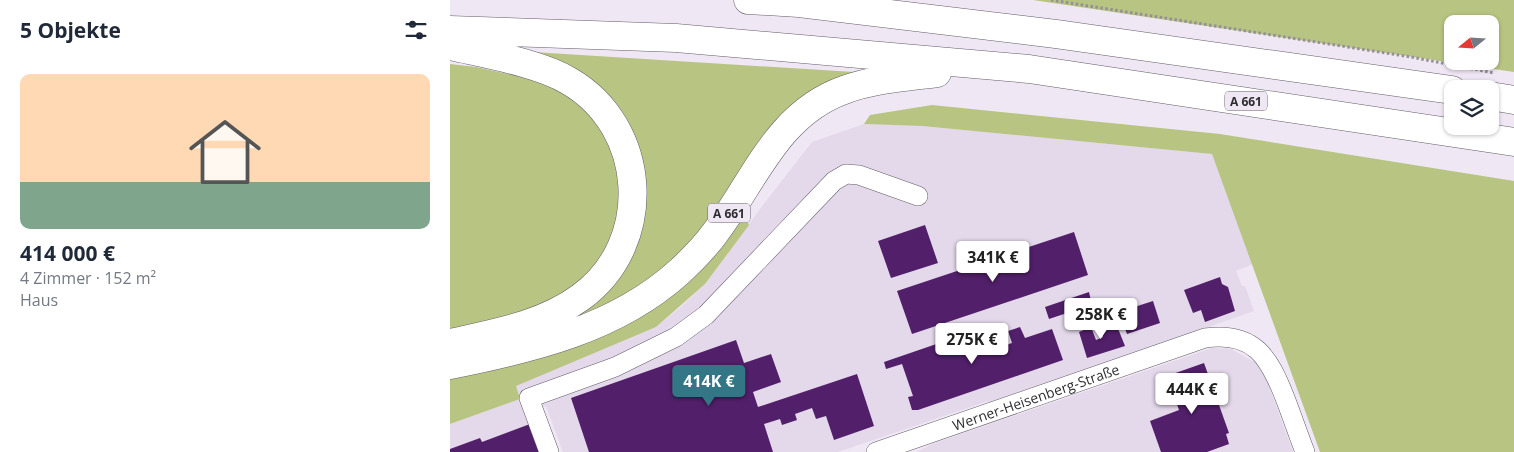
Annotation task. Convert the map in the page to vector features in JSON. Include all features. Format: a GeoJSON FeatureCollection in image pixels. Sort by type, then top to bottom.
{"type":"FeatureCollection","features":[{"type":"Feature","properties":{"kind":"highway"},"geometry":{"type":"LineString","coordinates":[[748,0],[794,1],[1076,37],[1444,89]]}},
{"type":"Feature","properties":{"kind":"highway","name":"A 661"},"geometry":{"type":"LineString","coordinates":[[450,30],[676,38],[1038,70],[1514,142]]}},
{"type":"Feature","properties":{"kind":"highway"},"geometry":{"type":"LineString","coordinates":[[450,46],[548,71],[568,80],[587,92],[600,106],[620,134],[632,168],[634,187],[630,226],[620,254],[604,278],[581,297],[554,313],[523,326],[450,343]]}},
{"type":"Feature","properties":{"kind":"highway","name":"A 661"},"geometry":{"type":"LineString","coordinates":[[450,365],[529,348],[562,337],[616,315],[659,289],[700,251],[715,233],[776,139],[800,115],[821,100],[842,90],[870,82],[997,67]]}},
{"type":"Feature","properties":{"kind":"highway"},"geometry":{"type":"LineString","coordinates":[[1499,89],[1514,100]]}},
{"type":"Feature","properties":{"kind":"street"},"geometry":{"type":"LineString","coordinates":[[549,452],[529,398],[616,367],[676,337],[706,315],[834,180],[846,174],[858,175],[918,196]]}},
{"type":"Feature","properties":{"kind":"street","name":"Werner-Heisenberg-Straße"},"geometry":{"type":"LineString","coordinates":[[876,452],[1205,338],[1224,336],[1247,343],[1266,356],[1276,373],[1305,452]]}},
{"type":"Feature","properties":{"kind":"path"},"geometry":{"type":"LineString","coordinates":[[1051,0],[1411,57],[1478,80]]}},
{"type":"Feature","properties":{"kind":"shaded area"},"geometry":{"type":"Polygon","coordinates":[[[864,124],[922,126],[1212,154],[1253,264],[1236,271],[1242,286],[1245,286],[1254,311],[990,404],[988,401],[838,452],[563,452],[546,406],[526,413],[540,452],[450,452],[450,424],[520,399],[515,386],[656,327],[705,284],[812,142],[864,124]]]}},
{"type":"Feature","properties":{"kind":"shaded area"},"geometry":{"type":"Polygon","coordinates":[[[1212,348],[1231,349],[1256,363],[1266,378],[1293,452],[916,452],[935,443],[1212,348]]]}},
{"type":"Feature","properties":{"kind":"green space"},"geometry":{"type":"Polygon","coordinates":[[[1033,0],[1514,0],[1514,72],[1499,70],[1499,15],[1444,15],[1444,62],[1033,0]]]}},
{"type":"Feature","properties":{"kind":"green space"},"geometry":{"type":"Polygon","coordinates":[[[533,52],[860,73],[691,247],[612,307],[558,324],[645,198],[644,182],[639,150],[634,134],[618,105],[594,83],[533,52]]]}},
{"type":"Feature","properties":{"kind":"green space"},"geometry":{"type":"Polygon","coordinates":[[[450,64],[476,67],[545,82],[584,106],[612,144],[623,200],[605,255],[573,290],[530,311],[450,331],[450,64]]]}},
{"type":"Feature","properties":{"kind":"green space"},"geometry":{"type":"Polygon","coordinates":[[[932,105],[1220,134],[1514,181],[1514,452],[1320,452],[1212,154],[922,126],[864,124],[870,115],[932,105]]]}},
{"type":"Feature","properties":{"kind":"green space"},"geometry":{"type":"Polygon","coordinates":[[[744,215],[749,225],[705,284],[656,327],[516,386],[520,399],[450,424],[450,378],[555,353],[594,340],[631,322],[744,215]]]}},
{"type":"Feature","properties":{"kind":"building"},"geometry":{"type":"Polygon","coordinates":[[[925,225],[938,263],[891,278],[878,241],[925,225]]]}},
{"type":"Feature","properties":{"kind":"building"},"geometry":{"type":"Polygon","coordinates":[[[1074,232],[1088,275],[912,334],[897,291],[1074,232]]]}},
{"type":"Feature","properties":{"kind":"building"},"geometry":{"type":"Polygon","coordinates":[[[1220,277],[1222,284],[1228,287],[1235,311],[1205,322],[1201,310],[1193,313],[1184,290],[1220,277]]]}},
{"type":"Feature","properties":{"kind":"building"},"geometry":{"type":"Polygon","coordinates":[[[1089,292],[1094,314],[1079,319],[1076,310],[1049,319],[1045,307],[1089,292]]]}},
{"type":"Feature","properties":{"kind":"building"},"geometry":{"type":"Polygon","coordinates":[[[1153,301],[1160,323],[1127,334],[1119,312],[1153,301]]]}},
{"type":"Feature","properties":{"kind":"building"},"geometry":{"type":"Polygon","coordinates":[[[1104,317],[1109,329],[1117,326],[1125,346],[1087,358],[1079,332],[1091,327],[1096,340],[1103,337],[1097,320],[1104,317]]]}},
{"type":"Feature","properties":{"kind":"building"},"geometry":{"type":"Polygon","coordinates":[[[1020,327],[1025,338],[1052,329],[1063,360],[918,410],[912,410],[908,397],[913,396],[902,364],[886,369],[884,362],[983,328],[990,350],[1012,343],[1008,331],[1020,327]]]}},
{"type":"Feature","properties":{"kind":"building"},"geometry":{"type":"Polygon","coordinates":[[[736,340],[744,363],[771,354],[781,382],[753,392],[758,407],[857,374],[874,426],[834,440],[826,416],[816,419],[812,408],[795,414],[797,420],[782,425],[780,419],[764,424],[773,452],[589,452],[571,398],[736,340]]]}},
{"type":"Feature","properties":{"kind":"building"},"geometry":{"type":"Polygon","coordinates":[[[1204,363],[1229,433],[1226,434],[1229,444],[1207,452],[1161,452],[1150,421],[1179,410],[1167,376],[1204,363]]]}},
{"type":"Feature","properties":{"kind":"building"},"geometry":{"type":"Polygon","coordinates":[[[530,424],[540,452],[450,452],[450,449],[480,438],[482,442],[530,424]]]}}]}
